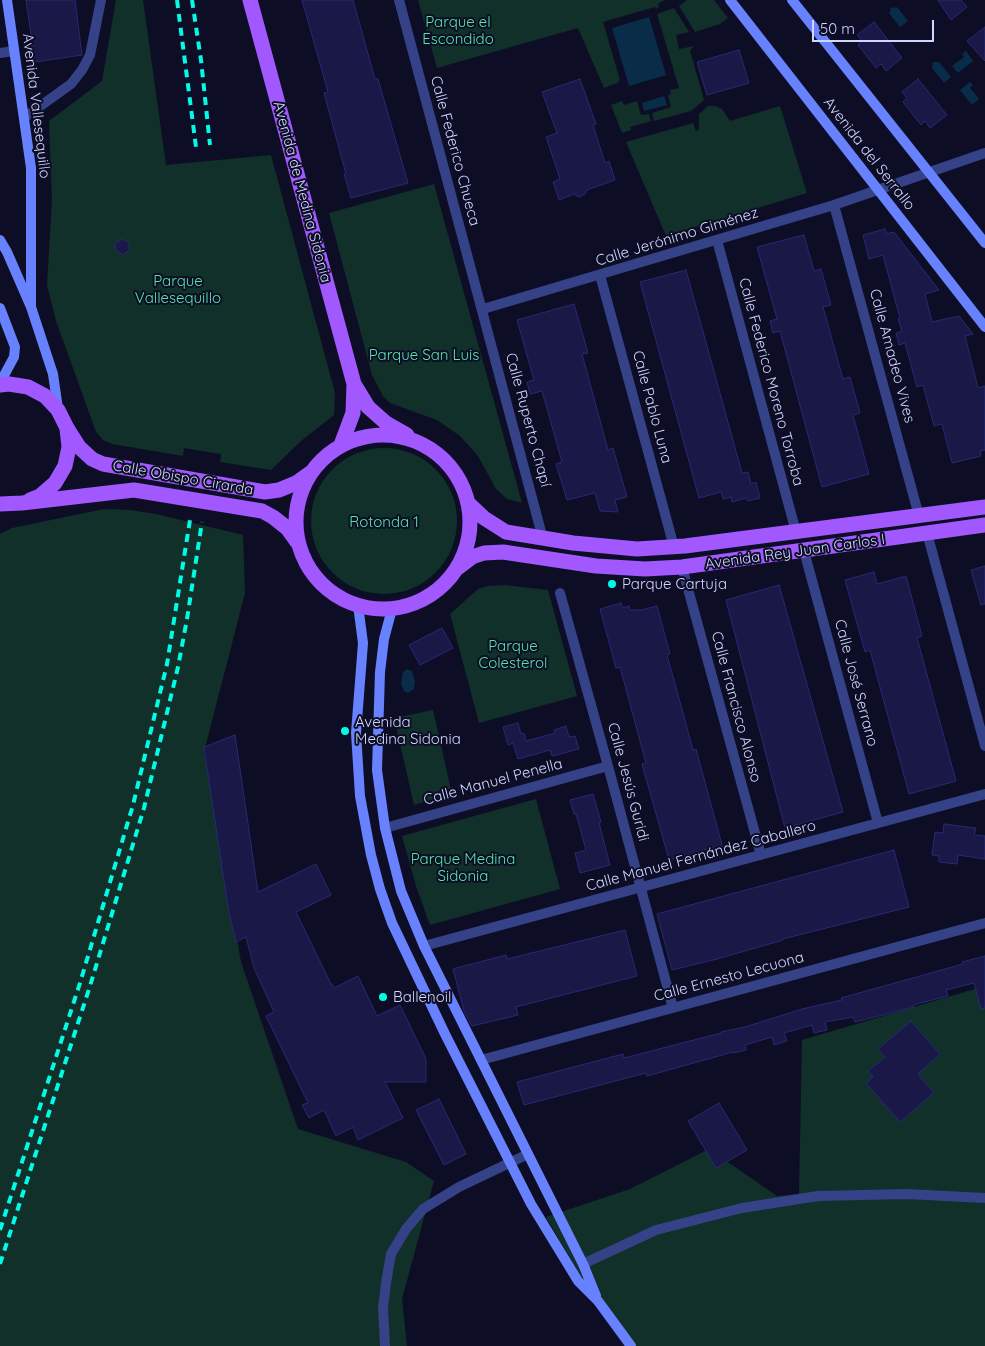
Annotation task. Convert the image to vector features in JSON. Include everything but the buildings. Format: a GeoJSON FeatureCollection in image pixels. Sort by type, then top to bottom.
{"type":"FeatureCollection","features":[{"type":"Feature","properties":{"kind":"main road","name":"Avenida Vallesequillo"},"geometry":{"type":"LineString","coordinates":[[7,0],[31,168],[31,306]]}},
{"type":"Feature","properties":{"kind":"main road","name":"Avenida de Medina Sidonia"},"geometry":{"type":"LineString","coordinates":[[250,0],[354,384],[368,407],[386,423],[419,442]]}},
{"type":"Feature","properties":{"kind":"main road","name":"Avenida del Serrallo"},"geometry":{"type":"LineString","coordinates":[[730,0],[985,327]]}},
{"type":"Feature","properties":{"kind":"main road"},"geometry":{"type":"LineString","coordinates":[[792,0],[985,243]]}},
{"type":"Feature","properties":{"kind":"main road","name":"Calle Obispo Cirarda"},"geometry":{"type":"LineString","coordinates":[[0,240],[8,252],[31,306],[53,374],[58,410]]}},
{"type":"Feature","properties":{"kind":"main road","name":"Calle Obispo Cirarda"},"geometry":{"type":"LineString","coordinates":[[0,308],[15,347],[10,367],[0,384]]}},
{"type":"Feature","properties":{"kind":"main road","name":"Calle Obispo Cirarda"},"geometry":{"type":"LineString","coordinates":[[0,384],[28,387],[45,396],[58,410],[79,447],[92,459],[114,467],[265,492],[279,490],[296,483],[311,472]]}},
{"type":"Feature","properties":{"kind":"main road","name":"Avenida de Medina Sidonia"},"geometry":{"type":"LineString","coordinates":[[341,445],[353,412],[354,384]]}},
{"type":"Feature","properties":{"kind":"main road","name":"Calle Obispo Cirarda"},"geometry":{"type":"LineString","coordinates":[[22,503],[40,496],[55,483],[60,475],[65,466],[69,447],[67,428]]}},
{"type":"Feature","properties":{"kind":"main road"},"geometry":{"type":"LineString","coordinates":[[380,434],[400,436],[419,442],[442,457],[460,478],[469,504],[471,526],[467,547],[459,567],[446,583],[430,595],[412,604],[392,609],[375,609],[358,605],[338,596],[320,582],[306,564],[298,543],[296,525],[297,506],[302,488],[311,472],[324,457],[341,445],[360,437],[380,434]]}},
{"type":"Feature","properties":{"kind":"main road","name":"Calle Obispo Cirarda"},"geometry":{"type":"LineString","coordinates":[[0,504],[134,490],[262,511],[274,517],[287,528],[298,543]]}},
{"type":"Feature","properties":{"kind":"main road"},"geometry":{"type":"LineString","coordinates":[[0,515],[22,503]]}},
{"type":"Feature","properties":{"kind":"main road","name":"Avenida Rey Juan Carlos I"},"geometry":{"type":"LineString","coordinates":[[469,504],[484,518],[506,532],[543,539],[637,549],[674,547],[985,507]]}},
{"type":"Feature","properties":{"kind":"main road","name":"Avenida Rey Juan Carlos I"},"geometry":{"type":"LineString","coordinates":[[459,567],[472,557],[484,553],[504,552],[596,566],[645,569],[682,568],[985,525]]}},
{"type":"Feature","properties":{"kind":"main road"},"geometry":{"type":"LineString","coordinates":[[358,605],[363,642],[356,734],[360,796],[371,856],[392,923],[417,977],[531,1204],[578,1281],[598,1301],[631,1346]]}},
{"type":"Feature","properties":{"kind":"main road"},"geometry":{"type":"LineString","coordinates":[[392,609],[386,625],[381,666],[377,770],[385,828],[401,891],[424,946],[583,1264],[598,1301]]}},
{"type":"Feature","properties":{"kind":"street"},"geometry":{"type":"LineString","coordinates":[[24,117],[71,84],[82,70],[90,55],[101,0]]}},
{"type":"Feature","properties":{"kind":"street","name":"Calle Federico Chueca"},"geometry":{"type":"LineString","coordinates":[[398,0],[483,309]]}},
{"type":"Feature","properties":{"kind":"street"},"geometry":{"type":"LineString","coordinates":[[0,53],[14,51]]}},
{"type":"Feature","properties":{"kind":"street","name":"Calle Jerónimo Giménez"},"geometry":{"type":"LineString","coordinates":[[483,309],[834,205],[985,153]]}},
{"type":"Feature","properties":{"kind":"street","name":"Calle Amadeo Vives"},"geometry":{"type":"LineString","coordinates":[[834,205],[919,516]]}},
{"type":"Feature","properties":{"kind":"street","name":"Calle Federico Moreno Torroba"},"geometry":{"type":"LineString","coordinates":[[717,240],[796,532]]}},
{"type":"Feature","properties":{"kind":"street","name":"Calle Pablo Luna"},"geometry":{"type":"LineString","coordinates":[[600,275],[674,547]]}},
{"type":"Feature","properties":{"kind":"street","name":"Calle Ruperto Chapí"},"geometry":{"type":"LineString","coordinates":[[483,309],[543,539]]}},
{"type":"Feature","properties":{"kind":"street"},"geometry":{"type":"LineString","coordinates":[[927,533],[985,746]]}},
{"type":"Feature","properties":{"kind":"street","name":"Calle José Serrano"},"geometry":{"type":"LineString","coordinates":[[804,551],[878,823]]}},
{"type":"Feature","properties":{"kind":"street","name":"Calle Francisco Alonso"},"geometry":{"type":"LineString","coordinates":[[682,568],[761,855]]}},
{"type":"Feature","properties":{"kind":"street","name":"Calle Jesús Guridi"},"geometry":{"type":"LineString","coordinates":[[560,593],[673,1008]]}},
{"type":"Feature","properties":{"kind":"street","name":"Calle Manuel Penella"},"geometry":{"type":"LineString","coordinates":[[385,828],[608,766]]}},
{"type":"Feature","properties":{"kind":"street","name":"Calle Manuel Fernández Caballero"},"geometry":{"type":"LineString","coordinates":[[424,946],[985,794]]}},
{"type":"Feature","properties":{"kind":"street","name":"Calle Ernesto Lecuona"},"geometry":{"type":"LineString","coordinates":[[481,1060],[985,923]]}},
{"type":"Feature","properties":{"kind":"street"},"geometry":{"type":"LineString","coordinates":[[385,1346],[383,1308],[391,1254],[406,1229],[423,1209],[459,1188],[528,1154]]}},
{"type":"Feature","properties":{"kind":"street"},"geometry":{"type":"LineString","coordinates":[[583,1264],[656,1230],[742,1208],[818,1196],[907,1194],[985,1198]]}},
{"type":"Feature","properties":{"kind":"green space","name":"Parque Vallesequillo"},"geometry":{"type":"Polygon","coordinates":[[[116,0],[143,0],[166,165],[271,155],[335,393],[334,415],[301,441],[271,470],[220,462],[221,454],[184,448],[183,456],[112,444],[103,440],[96,432],[56,321],[47,285],[52,200],[49,121],[102,81],[116,0]]]}},
{"type":"Feature","properties":{"kind":"green space","name":"Parque el Escondido"},"geometry":{"type":"Polygon","coordinates":[[[418,0],[665,0],[658,4],[659,7],[656,9],[655,7],[603,22],[620,80],[604,88],[578,28],[437,68],[418,0]]]}},
{"type":"Feature","properties":{"kind":"green space"},"geometry":{"type":"Polygon","coordinates":[[[687,0],[714,0],[728,18],[720,24],[695,32],[679,6],[687,0]]]}},
{"type":"Feature","properties":{"kind":"green space"},"geometry":{"type":"Polygon","coordinates":[[[674,8],[689,32],[676,35],[679,49],[694,46],[690,51],[704,100],[691,111],[654,121],[652,113],[671,107],[668,95],[671,94],[670,90],[679,88],[657,14],[674,8]]]}},
{"type":"Feature","properties":{"kind":"green space"},"geometry":{"type":"Polygon","coordinates":[[[622,101],[624,105],[637,101],[641,115],[649,114],[651,121],[630,127],[631,130],[622,133],[611,105],[622,101]]]}},
{"type":"Feature","properties":{"kind":"green space"},"geometry":{"type":"Polygon","coordinates":[[[708,106],[722,109],[730,121],[780,106],[807,193],[666,236],[626,142],[693,123],[696,131],[699,130],[699,114],[708,106]]]}},
{"type":"Feature","properties":{"kind":"green space","name":"Parque San Luis"},"geometry":{"type":"Polygon","coordinates":[[[434,184],[522,503],[507,499],[496,489],[478,456],[460,436],[437,420],[390,403],[383,396],[372,375],[329,213],[434,184]]]}},
{"type":"Feature","properties":{"kind":"green space","name":"Rotonda 1"},"geometry":{"type":"Polygon","coordinates":[[[384,448],[412,454],[424,460],[435,470],[445,481],[451,493],[457,521],[451,549],[445,561],[435,572],[424,582],[412,588],[384,594],[356,588],[344,582],[333,572],[323,561],[317,549],[311,521],[317,493],[323,481],[333,470],[344,460],[356,454],[384,448]]]}},
{"type":"Feature","properties":{"kind":"green space"},"geometry":{"type":"Polygon","coordinates":[[[104,509],[156,514],[243,535],[245,593],[204,752],[241,962],[298,1129],[406,1162],[434,1181],[402,1299],[407,1346],[0,1346],[0,534],[12,528],[104,509]]]}},
{"type":"Feature","properties":{"kind":"green space","name":"Parque Colesterol"},"geometry":{"type":"Polygon","coordinates":[[[504,585],[548,590],[577,696],[479,723],[450,614],[478,589],[504,585]]]}},
{"type":"Feature","properties":{"kind":"green space"},"geometry":{"type":"Polygon","coordinates":[[[433,710],[452,794],[414,805],[394,718],[433,710]]]}},
{"type":"Feature","properties":{"kind":"green space","name":"Parque Medina Sidonia"},"geometry":{"type":"Polygon","coordinates":[[[536,799],[560,889],[430,925],[416,886],[402,836],[536,799]]]}},
{"type":"Feature","properties":{"kind":"green space"},"geometry":{"type":"Polygon","coordinates":[[[985,986],[985,1346],[628,1346],[597,1304],[546,1217],[630,1189],[709,1149],[777,1196],[799,1194],[802,1040],[985,986]]]}},
{"type":"Feature","properties":{"kind":"water"},"geometry":{"type":"Polygon","coordinates":[[[893,7],[897,7],[908,21],[900,27],[889,13],[893,7]]]}},
{"type":"Feature","properties":{"kind":"water"},"geometry":{"type":"Polygon","coordinates":[[[649,17],[666,75],[629,86],[612,28],[649,17]]]}},
{"type":"Feature","properties":{"kind":"water"},"geometry":{"type":"Polygon","coordinates":[[[966,51],[973,61],[958,73],[952,66],[964,57],[962,54],[966,51]]]}},
{"type":"Feature","properties":{"kind":"water"},"geometry":{"type":"Polygon","coordinates":[[[933,62],[939,62],[951,77],[944,83],[932,68],[933,62]]]}},
{"type":"Feature","properties":{"kind":"water"},"geometry":{"type":"Polygon","coordinates":[[[970,82],[973,85],[970,88],[979,99],[972,105],[960,90],[970,82]]]}},
{"type":"Feature","properties":{"kind":"water"},"geometry":{"type":"Polygon","coordinates":[[[664,96],[667,105],[644,111],[642,103],[664,96]]]}},
{"type":"Feature","properties":{"kind":"water"},"geometry":{"type":"Polygon","coordinates":[[[407,669],[412,671],[415,681],[414,689],[408,693],[404,691],[401,684],[403,672],[407,669]]]}},
{"type":"Feature","properties":{"kind":"railway"},"geometry":{"type":"LineString","coordinates":[[177,0],[196,147]]}},
{"type":"Feature","properties":{"kind":"railway"},"geometry":{"type":"LineString","coordinates":[[192,0],[201,60],[210,145]]}},
{"type":"Feature","properties":{"kind":"railway"},"geometry":{"type":"LineString","coordinates":[[0,1230],[80,983],[133,805],[167,664],[190,520]]}},
{"type":"Feature","properties":{"kind":"railway"},"geometry":{"type":"LineString","coordinates":[[0,1264],[90,986],[144,808],[178,667],[202,522]]}},
{"type":"Feature","properties":{"kind":"place","name":"Parque Cartuja"},"geometry":{"type":"Point","coordinates":[612,584]}},
{"type":"Feature","properties":{"kind":"place","name":"Avenida Medina Sidonia"},"geometry":{"type":"Point","coordinates":[345,731]}},
{"type":"Feature","properties":{"kind":"place","name":"Ballenoil"},"geometry":{"type":"Point","coordinates":[383,997]}}]}
